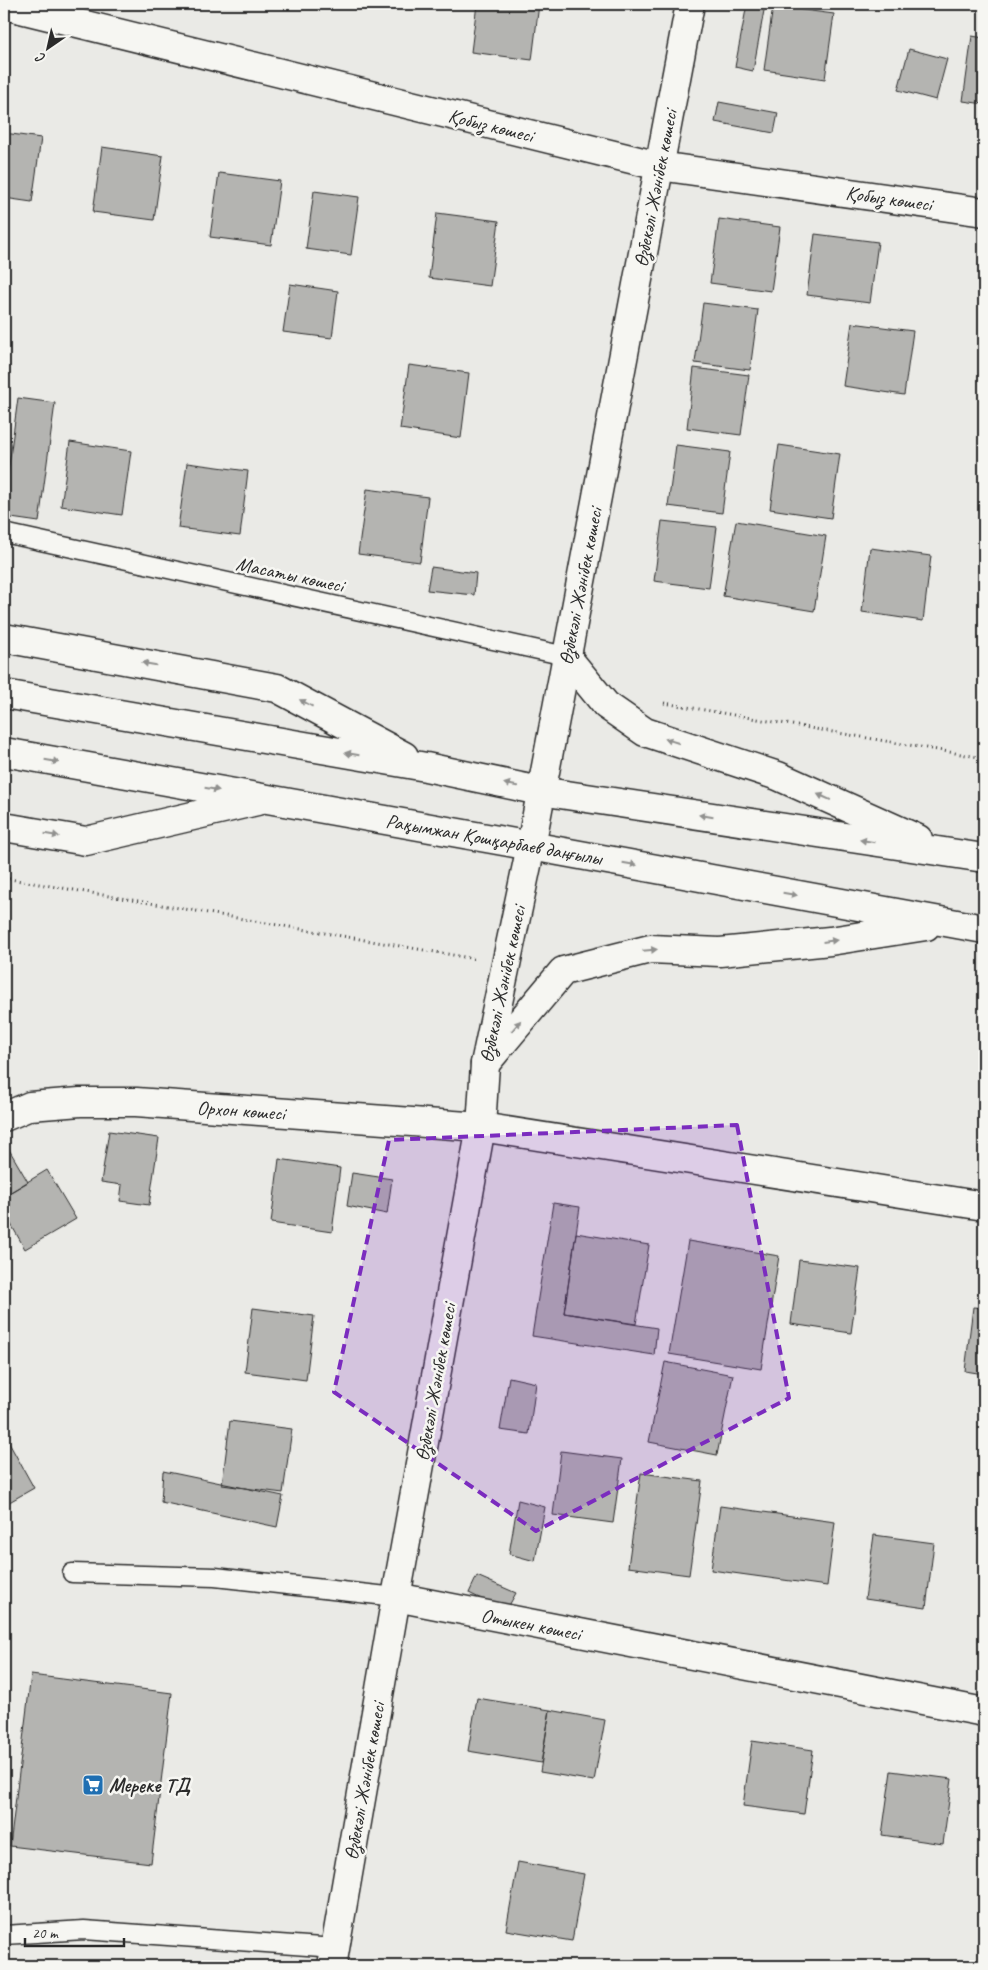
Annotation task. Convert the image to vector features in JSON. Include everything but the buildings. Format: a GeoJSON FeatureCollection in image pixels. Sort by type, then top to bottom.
{"type":"FeatureCollection","features":[{"type":"Feature","properties":{"kind":"street","name":"Өзбекәлі Жәнібек көшесі"},"geometry":{"type":"LineString","coordinates":[[333,1957],[481,1127],[485,1064],[531,846],[690,4]]}},
{"type":"Feature","properties":{"kind":"street","name":"Қобыз көшесі"},"geometry":{"type":"LineString","coordinates":[[4,6],[659,166],[984,212]]}},
{"type":"Feature","properties":{"kind":"street"},"geometry":{"type":"LineString","coordinates":[[4,638],[277,688],[426,767]]}},
{"type":"Feature","properties":{"kind":"street"},"geometry":{"type":"LineString","coordinates":[[566,656],[606,705],[644,732],[778,776],[949,853]]}},
{"type":"Feature","properties":{"kind":"street"},"geometry":{"type":"LineString","coordinates":[[4,694],[426,767],[540,791],[984,858]]}},
{"type":"Feature","properties":{"kind":"street","name":"Рақымжан Қошқарбаев даңғылы"},"geometry":{"type":"LineString","coordinates":[[4,752],[269,798],[984,929]]}},
{"type":"Feature","properties":{"kind":"street"},"geometry":{"type":"LineString","coordinates":[[4,827],[86,841],[269,798]]}},
{"type":"Feature","properties":{"kind":"street"},"geometry":{"type":"LineString","coordinates":[[485,1064],[563,971],[650,949],[720,952],[830,941],[945,922]]}},
{"type":"Feature","properties":{"kind":"street","name":"Орхон көшесі"},"geometry":{"type":"LineString","coordinates":[[4,1116],[30,1106],[80,1102],[136,1102],[481,1127],[984,1206]]}},
{"type":"Feature","properties":{"kind":"street","name":"Отыкен көшесі"},"geometry":{"type":"LineString","coordinates":[[396,1597],[984,1712]]}},
{"type":"Feature","properties":{"kind":"lane","name":"Масаты көшесі"},"geometry":{"type":"LineString","coordinates":[[4,533],[566,656]]}},
{"type":"Feature","properties":{"kind":"lane","name":"Отыкен көшесі"},"geometry":{"type":"LineString","coordinates":[[72,1573],[216,1577],[396,1597]]}},
{"type":"Feature","properties":{"kind":"lane"},"geometry":{"type":"LineString","coordinates":[[4,1935],[84,1930],[333,1957]]}},
{"type":"Feature","properties":{"kind":"path"},"geometry":{"type":"LineString","coordinates":[[629,721],[640,700],[984,758]]}},
{"type":"Feature","properties":{"kind":"path"},"geometry":{"type":"LineString","coordinates":[[4,878],[506,964]]}},
{"type":"Feature","properties":{"kind":"highlighted area"},"geometry":{"type":"Polygon","coordinates":[[[737,1125],[789,1398],[536,1531],[334,1392],[389,1140],[737,1125]]]}},
{"type":"Feature","properties":{"kind":"place","name":"Мереке ТД"},"geometry":{"type":"Point","coordinates":[93,1785]}}]}
